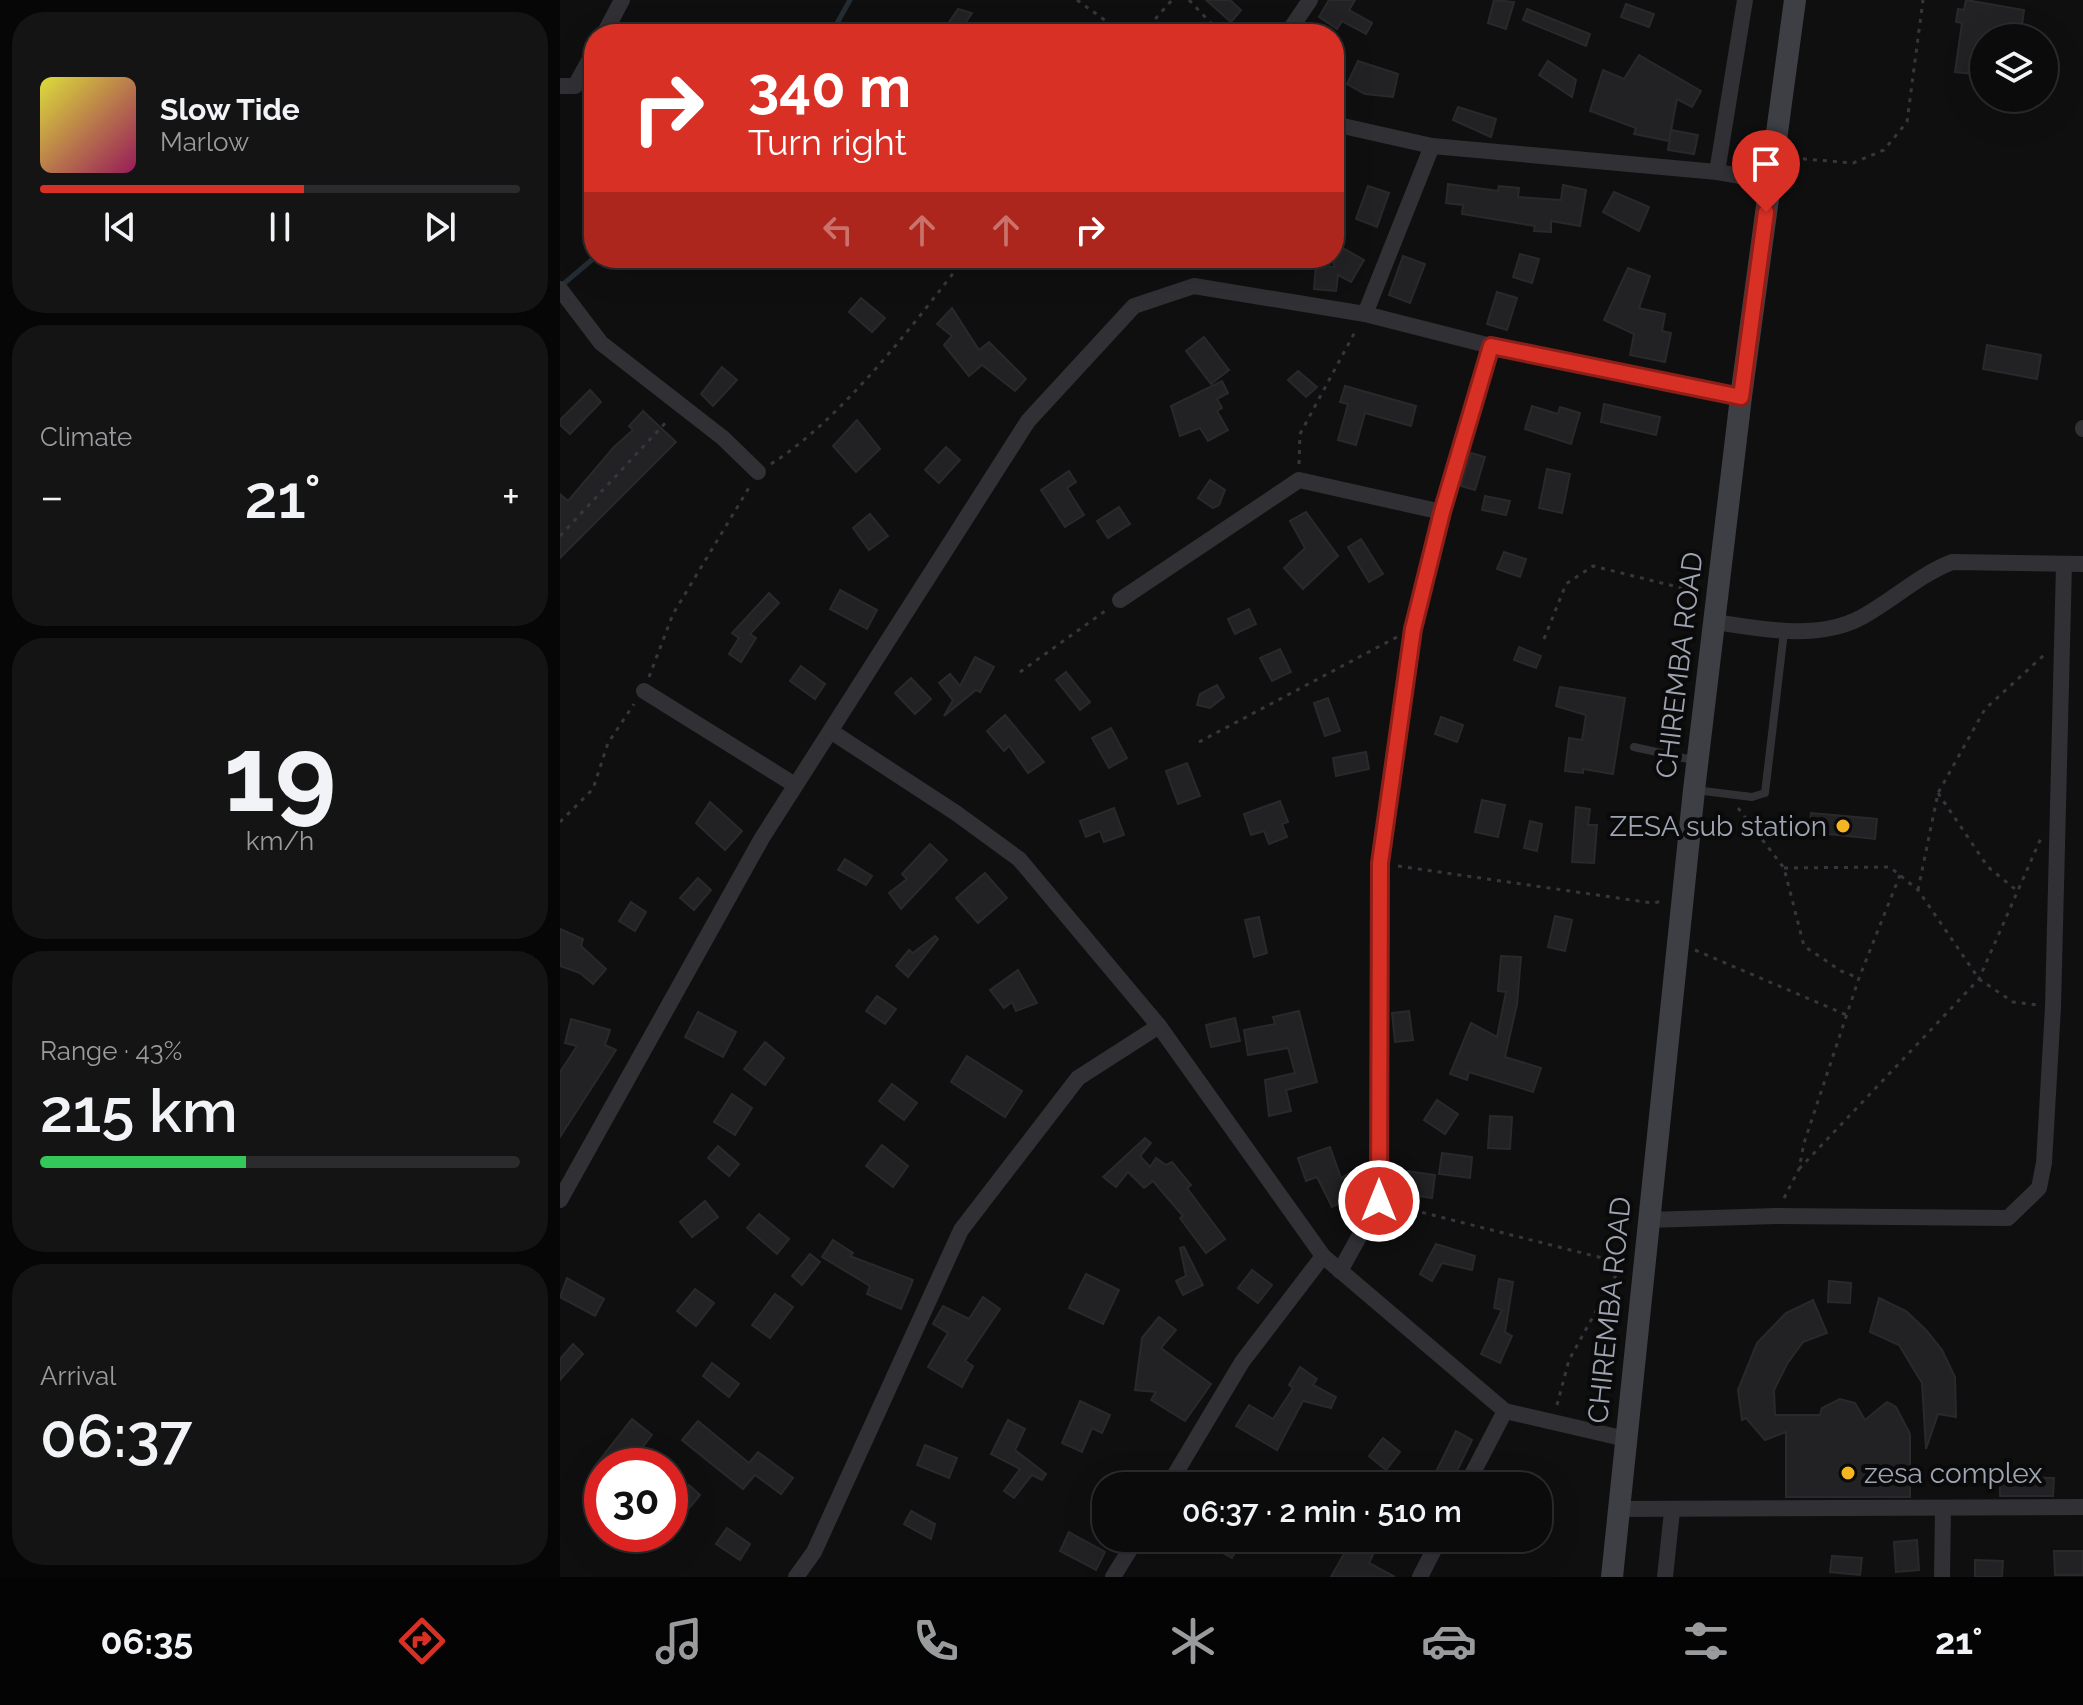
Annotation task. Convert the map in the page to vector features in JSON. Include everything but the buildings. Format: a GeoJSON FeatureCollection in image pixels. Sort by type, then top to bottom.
{"type":"FeatureCollection","features":[{"type":"Feature","properties":{"kind":"main road","name":"CHIREMBA ROAD"},"geometry":{"type":"LineString","coordinates":[[1612,1577],[1626,1439],[1632,1260],[1647,1220],[1741,397],[1795,0]]}},
{"type":"Feature","properties":{"kind":"street"},"geometry":{"type":"LineString","coordinates":[[609,24],[622,0]]}},
{"type":"Feature","properties":{"kind":"street"},"geometry":{"type":"LineString","coordinates":[[1294,24],[1310,0]]}},
{"type":"Feature","properties":{"kind":"street"},"geometry":{"type":"LineString","coordinates":[[1717,172],[1745,0]]}},
{"type":"Feature","properties":{"kind":"street"},"geometry":{"type":"LineString","coordinates":[[560,86],[575,86],[584,70]]}},
{"type":"Feature","properties":{"kind":"street"},"geometry":{"type":"LineString","coordinates":[[1344,126],[1432,146],[1717,172],[1770,181]]}},
{"type":"Feature","properties":{"kind":"street"},"geometry":{"type":"LineString","coordinates":[[1365,314],[1432,146]]}},
{"type":"Feature","properties":{"kind":"street"},"geometry":{"type":"LineString","coordinates":[[560,1200],[795,785],[832,732],[1028,421],[1134,306],[1194,286],[1365,314],[1491,346],[1741,397]]}},
{"type":"Feature","properties":{"kind":"street"},"geometry":{"type":"LineString","coordinates":[[560,289],[601,343],[683,404],[758,472]]}},
{"type":"Feature","properties":{"kind":"street"},"geometry":{"type":"LineString","coordinates":[[1340,1271],[1379,1201],[1380,863],[1413,629],[1442,512],[1491,346]]}},
{"type":"Feature","properties":{"kind":"street"},"geometry":{"type":"LineString","coordinates":[[1120,600],[1299,480],[1442,512]]}},
{"type":"Feature","properties":{"kind":"street"},"geometry":{"type":"LineString","coordinates":[[1716,611],[1784,632],[1838,626],[1860,618],[1935,569],[1952,562],[2083,564]]}},
{"type":"Feature","properties":{"kind":"street"},"geometry":{"type":"LineString","coordinates":[[1647,1220],[1776,1216],[2008,1218],[2039,1188],[2044,1163],[2053,1007],[2064,564]]}},
{"type":"Feature","properties":{"kind":"street"},"geometry":{"type":"LineString","coordinates":[[644,691],[795,785]]}},
{"type":"Feature","properties":{"kind":"street"},"geometry":{"type":"LineString","coordinates":[[832,732],[956,813],[1019,859],[1159,1026],[1323,1256],[1505,1411],[1626,1439]]}},
{"type":"Feature","properties":{"kind":"street"},"geometry":{"type":"LineString","coordinates":[[796,1577],[814,1552],[961,1230],[1078,1078],[1159,1026]]}},
{"type":"Feature","properties":{"kind":"street"},"geometry":{"type":"LineString","coordinates":[[1176,1472],[1242,1362],[1323,1256]]}},
{"type":"Feature","properties":{"kind":"street"},"geometry":{"type":"LineString","coordinates":[[1473,1472],[1505,1411]]}},
{"type":"Feature","properties":{"kind":"street"},"geometry":{"type":"LineString","coordinates":[[1617,1509],[2083,1507]]}},
{"type":"Feature","properties":{"kind":"street"},"geometry":{"type":"LineString","coordinates":[[1942,1577],[1943,1510]]}},
{"type":"Feature","properties":{"kind":"street"},"geometry":{"type":"LineString","coordinates":[[1665,1577],[1672,1511]]}},
{"type":"Feature","properties":{"kind":"street"},"geometry":{"type":"LineString","coordinates":[[1113,1577],[1128,1552]]}},
{"type":"Feature","properties":{"kind":"street"},"geometry":{"type":"LineString","coordinates":[[1420,1577],[1433,1552]]}},
{"type":"Feature","properties":{"kind":"lane"},"geometry":{"type":"LineString","coordinates":[[1694,790],[1752,797],[1765,793],[1784,632]]}},
{"type":"Feature","properties":{"kind":"lane"},"geometry":{"type":"LineString","coordinates":[[1634,747],[1698,762]]}},
{"type":"Feature","properties":{"kind":"path"},"geometry":{"type":"LineString","coordinates":[[1077,0],[1110,24]]}},
{"type":"Feature","properties":{"kind":"path"},"geometry":{"type":"LineString","coordinates":[[1154,24],[1172,0]]}},
{"type":"Feature","properties":{"kind":"path"},"geometry":{"type":"LineString","coordinates":[[1189,0],[1212,24]]}},
{"type":"Feature","properties":{"kind":"path"},"geometry":{"type":"LineString","coordinates":[[1773,156],[1853,163],[1884,150],[1907,122],[1923,0]]}},
{"type":"Feature","properties":{"kind":"path"},"geometry":{"type":"LineString","coordinates":[[560,822],[593,789],[608,743],[644,691],[673,614],[758,472],[797,448],[900,341],[957,268]]}},
{"type":"Feature","properties":{"kind":"path"},"geometry":{"type":"LineString","coordinates":[[1299,480],[1300,434],[1365,314]]}},
{"type":"Feature","properties":{"kind":"path"},"geometry":{"type":"LineString","coordinates":[[560,536],[683,404]]}},
{"type":"Feature","properties":{"kind":"path"},"geometry":{"type":"LineString","coordinates":[[1544,639],[1566,584],[1593,566],[1702,593],[1716,611]]}},
{"type":"Feature","properties":{"kind":"path"},"geometry":{"type":"LineString","coordinates":[[1020,672],[1120,600]]}},
{"type":"Feature","properties":{"kind":"path"},"geometry":{"type":"LineString","coordinates":[[1199,742],[1413,629]]}},
{"type":"Feature","properties":{"kind":"path"},"geometry":{"type":"LineString","coordinates":[[1918,890],[1938,793],[1985,709],[2061,640]]}},
{"type":"Feature","properties":{"kind":"path"},"geometry":{"type":"LineString","coordinates":[[1938,793],[1988,867],[2015,889]]}},
{"type":"Feature","properties":{"kind":"path"},"geometry":{"type":"LineString","coordinates":[[1728,795],[1784,868],[1804,946],[1841,971],[1859,978]]}},
{"type":"Feature","properties":{"kind":"path"},"geometry":{"type":"LineString","coordinates":[[1799,1169],[1979,979],[2015,889],[2043,833]]}},
{"type":"Feature","properties":{"kind":"path"},"geometry":{"type":"LineString","coordinates":[[1380,863],[1652,903],[1683,898]]}},
{"type":"Feature","properties":{"kind":"path"},"geometry":{"type":"LineString","coordinates":[[1784,868],[1890,867],[1918,890],[1979,979],[2013,1002],[2053,1007]]}},
{"type":"Feature","properties":{"kind":"path"},"geometry":{"type":"LineString","coordinates":[[1776,1216],[1799,1169],[1804,1143],[1849,1016],[1859,978],[1900,875]]}},
{"type":"Feature","properties":{"kind":"path"},"geometry":{"type":"LineString","coordinates":[[1678,943],[1849,1016]]}},
{"type":"Feature","properties":{"kind":"path"},"geometry":{"type":"LineString","coordinates":[[1379,1201],[1632,1260],[1569,1360],[1552,1424]]}},
{"type":"Feature","properties":{"kind":"waterway"},"geometry":{"type":"LineString","coordinates":[[837,24],[850,0]]}},
{"type":"Feature","properties":{"kind":"waterway"},"geometry":{"type":"LineString","coordinates":[[561,286],[584,266]]}},
{"type":"Feature","properties":{"kind":"place","name":"ZESA sub station"},"geometry":{"type":"Point","coordinates":[1843,826]}},
{"type":"Feature","properties":{"kind":"place","name":"zesa complex"},"geometry":{"type":"Point","coordinates":[1848,1473]}},
{"type":"Feature","properties":{"kind":"route"},"geometry":{"type":"LineString","coordinates":[[1379,1201],[1380,863],[1413,629],[1442,512],[1491,346],[1741,397],[1766,212]]}}]}
